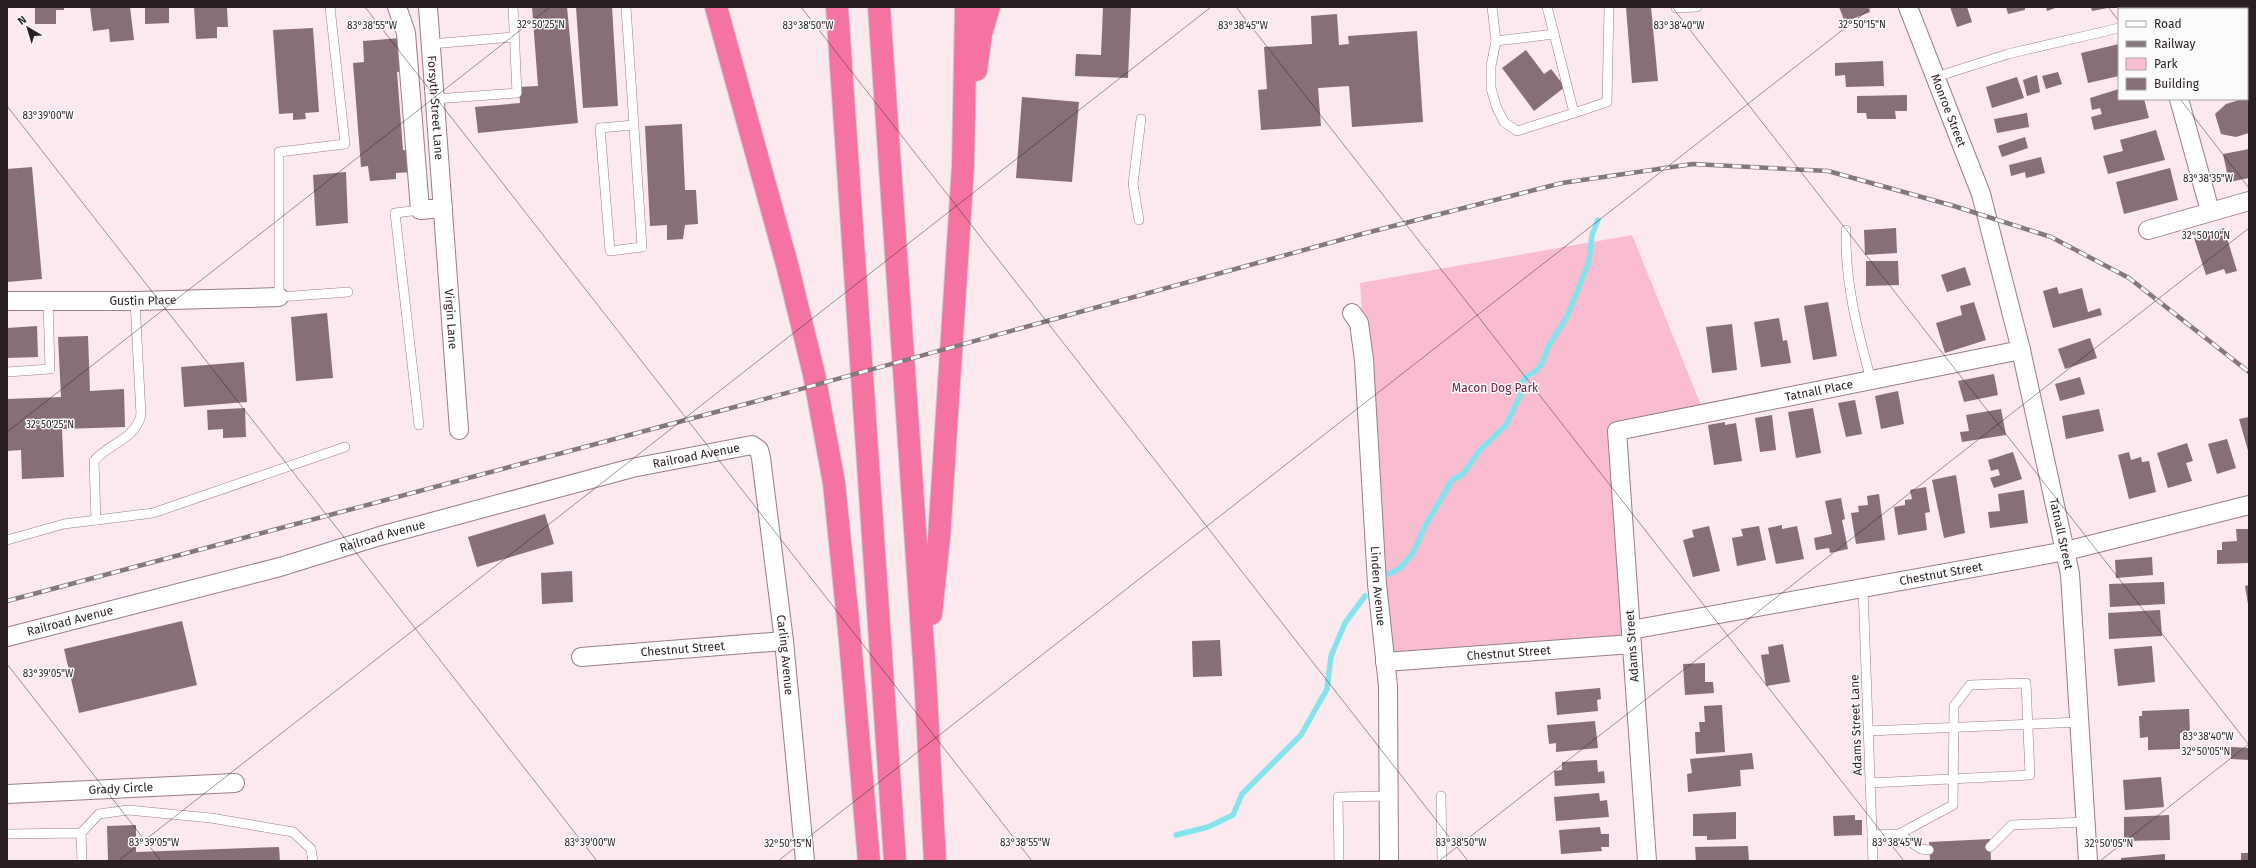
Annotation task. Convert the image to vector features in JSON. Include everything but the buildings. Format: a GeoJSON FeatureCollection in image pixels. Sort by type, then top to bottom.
{"type":"FeatureCollection","features":[{"type":"Feature","properties":{"kind":"highway"},"geometry":{"type":"LineString","coordinates":[[716,7],[791,283],[814,374],[834,483],[848,618],[869,861]]}},
{"type":"Feature","properties":{"kind":"highway"},"geometry":{"type":"LineString","coordinates":[[837,7],[894,861]]}},
{"type":"Feature","properties":{"kind":"highway"},"geometry":{"type":"LineString","coordinates":[[879,7],[925,675],[935,861]]}},
{"type":"Feature","properties":{"kind":"highway"},"geometry":{"type":"LineString","coordinates":[[925,675],[939,538],[963,166],[966,7]]}},
{"type":"Feature","properties":{"kind":"highway"},"geometry":{"type":"LineString","coordinates":[[963,166],[981,34],[989,7]]}},
{"type":"Feature","properties":{"kind":"street"},"geometry":{"type":"LineString","coordinates":[[397,7],[406,33],[420,210],[443,208]]}},
{"type":"Feature","properties":{"kind":"street","name":"Forsyth Street Lane"},"geometry":{"type":"LineString","coordinates":[[428,7],[443,208]]}},
{"type":"Feature","properties":{"kind":"street","name":"Monroe Street"},"geometry":{"type":"LineString","coordinates":[[1908,7],[1966,153],[1986,215]]}},
{"type":"Feature","properties":{"kind":"street"},"geometry":{"type":"LineString","coordinates":[[2179,100],[2210,211]]}},
{"type":"Feature","properties":{"kind":"street"},"geometry":{"type":"LineString","coordinates":[[2148,230],[2249,201]]}},
{"type":"Feature","properties":{"kind":"street","name":"Virgin Lane"},"geometry":{"type":"LineString","coordinates":[[443,208],[459,430]]}},
{"type":"Feature","properties":{"kind":"street","name":"Tatnall Street"},"geometry":{"type":"LineString","coordinates":[[1986,215],[2021,350],[2070,574],[2081,722],[2088,861]]}},
{"type":"Feature","properties":{"kind":"street","name":"Gustin Place"},"geometry":{"type":"LineString","coordinates":[[7,301],[135,301],[279,296]]}},
{"type":"Feature","properties":{"kind":"street","name":"Linden Avenue"},"geometry":{"type":"LineString","coordinates":[[1352,313],[1359,323],[1364,360],[1377,584],[1388,686],[1389,861]]}},
{"type":"Feature","properties":{"kind":"street","name":"Tatnall Place"},"geometry":{"type":"LineString","coordinates":[[1617,430],[2021,350]]}},
{"type":"Feature","properties":{"kind":"street","name":"Adams Street"},"geometry":{"type":"LineString","coordinates":[[1617,430],[1647,861]]}},
{"type":"Feature","properties":{"kind":"street","name":"Railroad Avenue"},"geometry":{"type":"LineString","coordinates":[[7,637],[280,567],[380,536],[632,468],[752,445],[759,450]]}},
{"type":"Feature","properties":{"kind":"street","name":"Carling Avenue"},"geometry":{"type":"LineString","coordinates":[[759,450],[784,641],[805,861]]}},
{"type":"Feature","properties":{"kind":"street","name":"Chestnut Street"},"geometry":{"type":"LineString","coordinates":[[1385,662],[1631,637],[1863,588],[2066,551],[2249,506]]}},
{"type":"Feature","properties":{"kind":"street","name":"Chestnut Street"},"geometry":{"type":"LineString","coordinates":[[581,657],[784,641]]}},
{"type":"Feature","properties":{"kind":"street","name":"Grady Circle"},"geometry":{"type":"LineString","coordinates":[[7,794],[235,782]]}},
{"type":"Feature","properties":{"kind":"lane"},"geometry":{"type":"LineString","coordinates":[[330,7],[345,144],[279,152],[279,296],[348,292]]}},
{"type":"Feature","properties":{"kind":"lane"},"geometry":{"type":"LineString","coordinates":[[435,99],[517,92],[513,7]]}},
{"type":"Feature","properties":{"kind":"lane"},"geometry":{"type":"LineString","coordinates":[[626,7],[634,125],[642,247],[610,250],[600,128],[634,125]]}},
{"type":"Feature","properties":{"kind":"lane"},"geometry":{"type":"LineString","coordinates":[[1492,7],[1496,41],[1491,66],[1491,88],[1496,106],[1504,122],[1518,130],[1607,102],[1609,7]]}},
{"type":"Feature","properties":{"kind":"lane"},"geometry":{"type":"LineString","coordinates":[[1547,7],[1574,112]]}},
{"type":"Feature","properties":{"kind":"lane"},"geometry":{"type":"LineString","coordinates":[[1676,8],[1697,7]]}},
{"type":"Feature","properties":{"kind":"lane"},"geometry":{"type":"LineString","coordinates":[[1936,77],[2008,54],[2118,28]]}},
{"type":"Feature","properties":{"kind":"lane"},"geometry":{"type":"LineString","coordinates":[[1496,41],[1554,34]]}},
{"type":"Feature","properties":{"kind":"lane"},"geometry":{"type":"LineString","coordinates":[[431,44],[514,37]]}},
{"type":"Feature","properties":{"kind":"lane"},"geometry":{"type":"LineString","coordinates":[[1139,220],[1133,184],[1141,119]]}},
{"type":"Feature","properties":{"kind":"lane"},"geometry":{"type":"LineString","coordinates":[[418,425],[395,213],[420,210]]}},
{"type":"Feature","properties":{"kind":"lane"},"geometry":{"type":"LineString","coordinates":[[1846,230],[1847,280],[1858,333],[1871,380]]}},
{"type":"Feature","properties":{"kind":"lane"},"geometry":{"type":"LineString","coordinates":[[7,372],[50,369],[48,301]]}},
{"type":"Feature","properties":{"kind":"lane"},"geometry":{"type":"LineString","coordinates":[[96,520],[94,461],[101,453],[131,435],[138,426],[141,415],[135,301]]}},
{"type":"Feature","properties":{"kind":"lane"},"geometry":{"type":"LineString","coordinates":[[7,540],[64,524],[153,514],[345,447]]}},
{"type":"Feature","properties":{"kind":"lane","name":"Adams Street Lane"},"geometry":{"type":"LineString","coordinates":[[1863,588],[1873,861]]}},
{"type":"Feature","properties":{"kind":"lane"},"geometry":{"type":"LineString","coordinates":[[1870,783],[1954,779],[2030,775],[2026,683],[1970,685],[1954,706],[1954,779],[1953,805],[1899,834],[1872,836]]}},
{"type":"Feature","properties":{"kind":"lane"},"geometry":{"type":"LineString","coordinates":[[1868,731],[2081,722]]}},
{"type":"Feature","properties":{"kind":"lane"},"geometry":{"type":"LineString","coordinates":[[1339,861],[1338,797],[1389,796]]}},
{"type":"Feature","properties":{"kind":"lane"},"geometry":{"type":"LineString","coordinates":[[1441,796],[1442,861]]}},
{"type":"Feature","properties":{"kind":"lane"},"geometry":{"type":"LineString","coordinates":[[7,834],[81,833],[100,814],[128,810],[211,818],[292,832],[311,849],[312,861]]}},
{"type":"Feature","properties":{"kind":"lane"},"geometry":{"type":"LineString","coordinates":[[1990,847],[2012,825],[2086,822]]}},
{"type":"Feature","properties":{"kind":"lane"},"geometry":{"type":"LineString","coordinates":[[81,833],[82,861]]}},
{"type":"Feature","properties":{"kind":"lane"},"geometry":{"type":"LineString","coordinates":[[1899,834],[1921,849],[1929,850]]}},
{"type":"Feature","properties":{"kind":"green space","name":"Macon Dog Park"},"geometry":{"type":"Polygon","coordinates":[[[1632,235],[1705,415],[1615,431],[1632,644],[1387,661],[1360,283],[1632,235]]]}},
{"type":"Feature","properties":{"kind":"waterway"},"geometry":{"type":"LineString","coordinates":[[1389,574],[1400,568],[1413,553],[1425,526],[1452,480],[1463,474],[1479,451],[1506,425],[1521,394],[1521,384],[1526,377],[1541,365],[1549,345],[1567,317],[1589,262],[1592,235],[1598,220]]}},
{"type":"Feature","properties":{"kind":"waterway"},"geometry":{"type":"LineString","coordinates":[[1176,835],[1208,827],[1233,815],[1242,794],[1301,735],[1327,689],[1331,656],[1345,623],[1365,596]]}},
{"type":"Feature","properties":{"kind":"railway"},"geometry":{"type":"LineString","coordinates":[[7,601],[761,400],[1362,234],[1562,183],[1693,164],[1828,171],[1954,206],[2051,237],[2129,278],[2249,372]]}}]}
